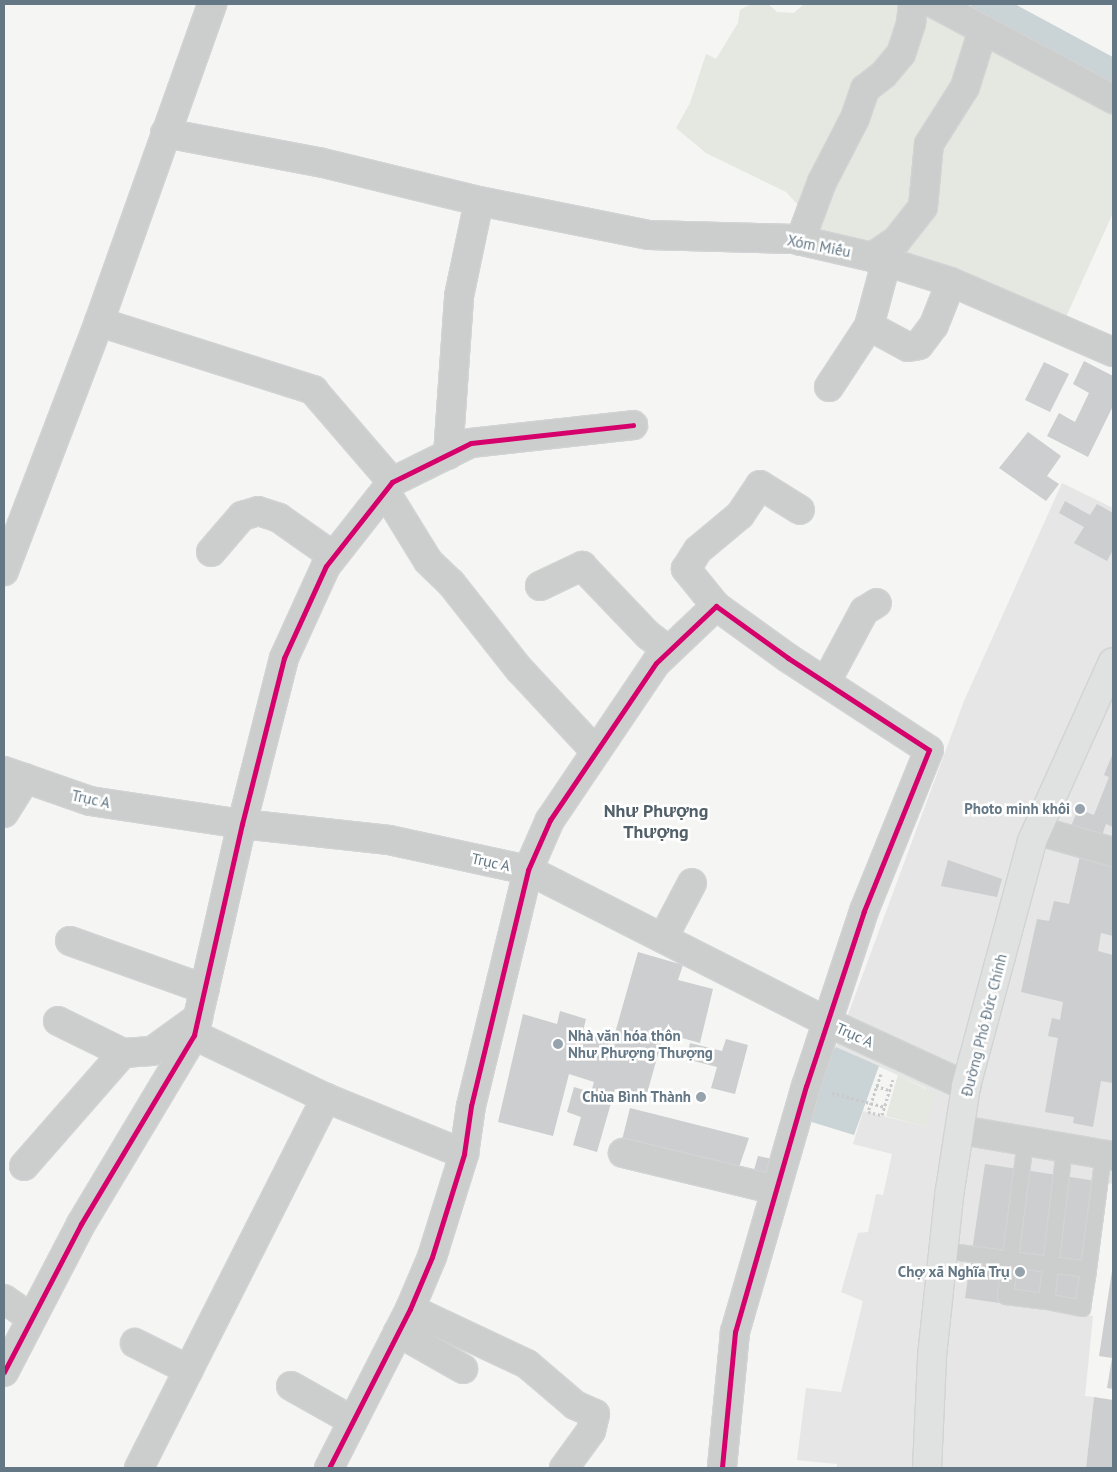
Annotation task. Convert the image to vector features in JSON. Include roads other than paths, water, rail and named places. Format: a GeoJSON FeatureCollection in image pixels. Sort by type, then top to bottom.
{"type":"FeatureCollection","features":[{"type":"Feature","properties":{"kind":"main road","name":"Đường Phó Đức Chính"},"geometry":{"type":"LineString","coordinates":[[927,1468],[932,1356],[966,1086],[1032,841],[1039,831],[1113,662]]}},
{"type":"Feature","properties":{"kind":"street"},"geometry":{"type":"LineString","coordinates":[[4,571],[99,322],[164,133],[212,4]]}},
{"type":"Feature","properties":{"kind":"street"},"geometry":{"type":"LineString","coordinates":[[800,241],[822,182],[855,118],[865,89],[884,74],[901,54],[911,23],[913,4]]}},
{"type":"Feature","properties":{"kind":"street"},"geometry":{"type":"LineString","coordinates":[[934,4],[1113,99]]}},
{"type":"Feature","properties":{"kind":"street"},"geometry":{"type":"LineString","coordinates":[[829,387],[869,326],[879,260],[923,208],[929,144],[965,87],[983,30]]}},
{"type":"Feature","properties":{"kind":"street","name":"Xóm Miếu"},"geometry":{"type":"LineString","coordinates":[[164,133],[318,162],[478,201],[649,235],[800,241],[879,260],[951,282],[1113,352]]}},
{"type":"Feature","properties":{"kind":"street"},"geometry":{"type":"LineString","coordinates":[[448,456],[459,296],[478,201]]}},
{"type":"Feature","properties":{"kind":"street"},"geometry":{"type":"LineString","coordinates":[[869,326],[908,347],[919,345],[934,325],[951,282]]}},
{"type":"Feature","properties":{"kind":"street"},"geometry":{"type":"LineString","coordinates":[[99,322],[313,390],[389,486],[428,561],[451,582],[519,669],[596,752]]}},
{"type":"Feature","properties":{"kind":"street"},"geometry":{"type":"LineString","coordinates":[[4,1372],[30,1316],[81,1224],[196,1026],[242,824],[284,658],[333,556],[389,486],[471,442],[633,425]]}},
{"type":"Feature","properties":{"kind":"street"},"geometry":{"type":"LineString","coordinates":[[722,1468],[735,1332],[806,1086],[829,1024],[864,911],[929,750],[716,606],[686,569],[698,550],[740,515],[760,485],[800,510]]}},
{"type":"Feature","properties":{"kind":"street"},"geometry":{"type":"LineString","coordinates":[[211,552],[242,516],[258,511],[279,518],[333,556]]}},
{"type":"Feature","properties":{"kind":"street"},"geometry":{"type":"LineString","coordinates":[[540,586],[582,566],[648,635],[668,650]]}},
{"type":"Feature","properties":{"kind":"street"},"geometry":{"type":"LineString","coordinates":[[826,682],[864,611],[877,603]]}},
{"type":"Feature","properties":{"kind":"street"},"geometry":{"type":"LineString","coordinates":[[329,1468],[404,1320],[432,1258],[464,1154],[471,1106],[528,870],[550,820],[656,663],[716,606]]}},
{"type":"Feature","properties":{"kind":"street"},"geometry":{"type":"LineString","coordinates":[[4,813],[15,775]]}},
{"type":"Feature","properties":{"kind":"street","name":"Trục A"},"geometry":{"type":"LineString","coordinates":[[15,775],[90,800],[242,824],[389,840],[528,870],[829,1024],[900,1058],[966,1086]]}},
{"type":"Feature","properties":{"kind":"street"},"geometry":{"type":"LineString","coordinates":[[1039,831],[1113,852]]}},
{"type":"Feature","properties":{"kind":"street"},"geometry":{"type":"LineString","coordinates":[[663,938],[692,883]]}},
{"type":"Feature","properties":{"kind":"street"},"geometry":{"type":"LineString","coordinates":[[70,941],[205,989]]}},
{"type":"Feature","properties":{"kind":"street"},"geometry":{"type":"LineString","coordinates":[[58,1021],[123,1052],[152,1051],[196,1026]]}},
{"type":"Feature","properties":{"kind":"street"},"geometry":{"type":"LineString","coordinates":[[196,1026],[326,1098],[464,1154]]}},
{"type":"Feature","properties":{"kind":"street"},"geometry":{"type":"LineString","coordinates":[[24,1166],[123,1052]]}},
{"type":"Feature","properties":{"kind":"street"},"geometry":{"type":"LineString","coordinates":[[139,1468],[326,1098]]}},
{"type":"Feature","properties":{"kind":"street"},"geometry":{"type":"LineString","coordinates":[[961,1130],[1108,1155]]}},
{"type":"Feature","properties":{"kind":"street"},"geometry":{"type":"LineString","coordinates":[[623,1153],[776,1190]]}},
{"type":"Feature","properties":{"kind":"street"},"geometry":{"type":"LineString","coordinates":[[4,1299],[30,1316]]}},
{"type":"Feature","properties":{"kind":"street"},"geometry":{"type":"LineString","coordinates":[[404,1320],[463,1369]]}},
{"type":"Feature","properties":{"kind":"street"},"geometry":{"type":"LineString","coordinates":[[404,1320],[527,1364],[575,1405],[595,1414],[591,1431],[564,1468]]}},
{"type":"Feature","properties":{"kind":"street"},"geometry":{"type":"LineString","coordinates":[[135,1343],[189,1370]]}},
{"type":"Feature","properties":{"kind":"street"},"geometry":{"type":"LineString","coordinates":[[291,1386],[353,1421]]}},
{"type":"Feature","properties":{"kind":"lane"},"geometry":{"type":"LineString","coordinates":[[1025,1141],[1005,1296],[1082,1308],[1108,1155]]}},
{"type":"Feature","properties":{"kind":"lane"},"geometry":{"type":"LineString","coordinates":[[1046,1302],[1064,1148]]}},
{"type":"Feature","properties":{"kind":"lane"},"geometry":{"type":"LineString","coordinates":[[944,1250],[1088,1269]]}},
{"type":"Feature","properties":{"kind":"waterway"},"geometry":{"type":"LineString","coordinates":[[985,4],[1113,73]]}},
{"type":"Feature","properties":{"kind":"place","name":"Photo minh khôi"},"geometry":{"type":"Point","coordinates":[1080,809]}},
{"type":"Feature","properties":{"kind":"place","name":"Nhà văn hóa thôn Như Phượng Thượng"},"geometry":{"type":"Point","coordinates":[558,1044]}},
{"type":"Feature","properties":{"kind":"place","name":"Chùa Bình Thành"},"geometry":{"type":"Point","coordinates":[701,1097]}},
{"type":"Feature","properties":{"kind":"place","name":"Chợ xã Nghĩa Trụ"},"geometry":{"type":"Point","coordinates":[1020,1272]}},
{"type":"Feature","properties":{"kind":"district","name":"Như Phượng Thượng"},"geometry":{"type":"Point","coordinates":[656,822]}}]}
